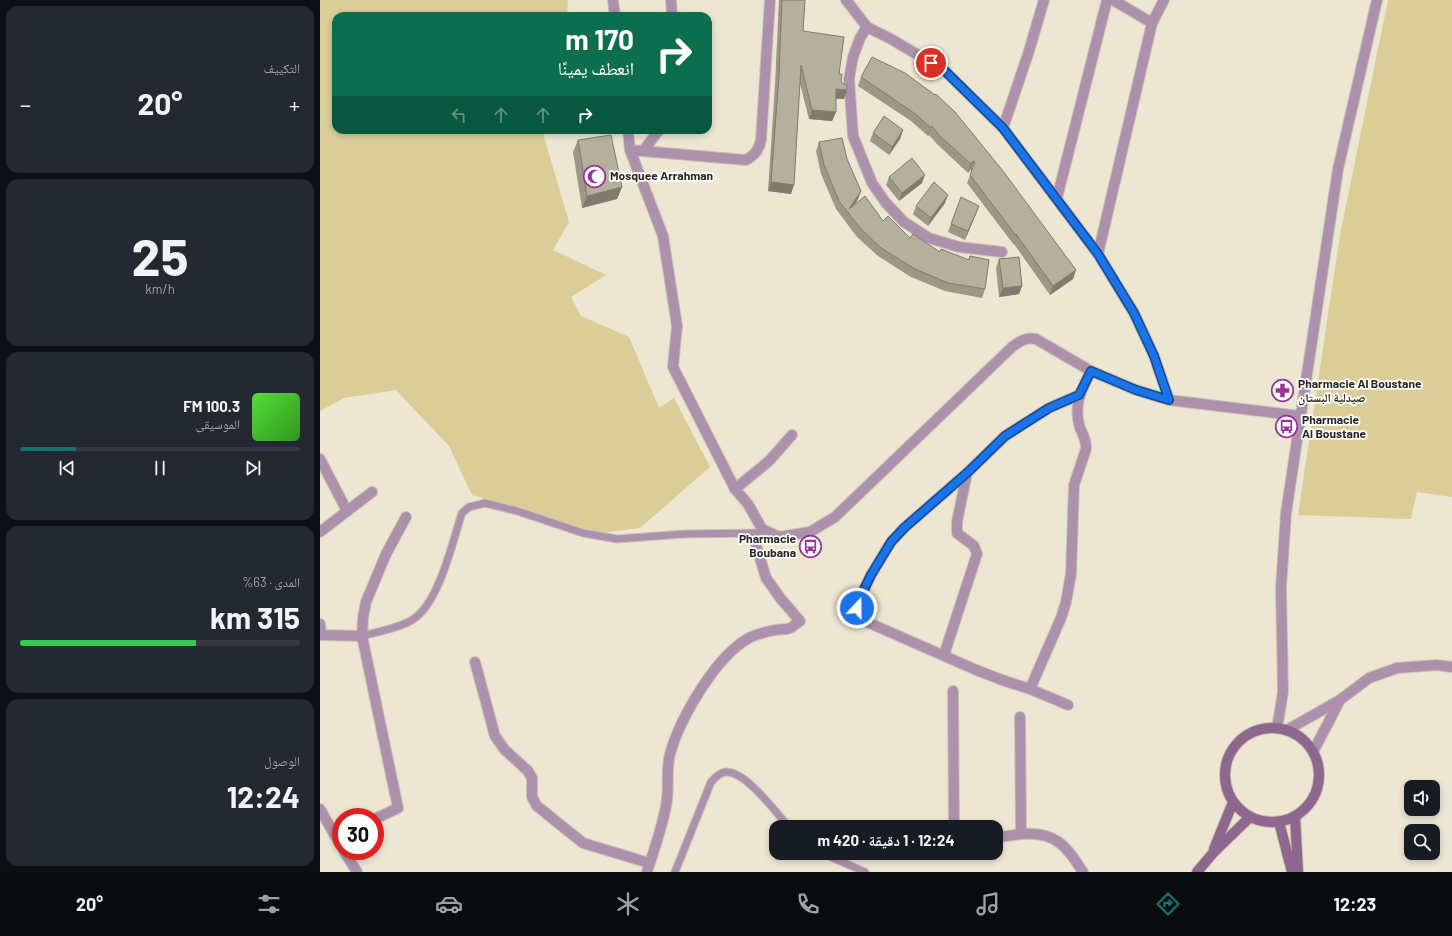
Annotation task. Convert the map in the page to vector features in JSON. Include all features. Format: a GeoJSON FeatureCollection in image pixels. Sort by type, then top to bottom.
{"type":"FeatureCollection","features":[{"type":"Feature","properties":{"kind":"main road"},"geometry":{"type":"LineString","coordinates":[[1261,729],[1282,729],[1302,739],[1313,752],[1318,766],[1319,781],[1315,795],[1306,807],[1295,816],[1279,822],[1262,821],[1244,813],[1233,802],[1226,786],[1225,776],[1227,761],[1235,746],[1246,736],[1261,729]]}},
{"type":"Feature","properties":{"kind":"main road"},"geometry":{"type":"LineString","coordinates":[[1213,853],[1233,802]]}},
{"type":"Feature","properties":{"kind":"main road"},"geometry":{"type":"LineString","coordinates":[[1197,872],[1213,853],[1250,816]]}},
{"type":"Feature","properties":{"kind":"main road"},"geometry":{"type":"LineString","coordinates":[[1295,816],[1298,872]]}},
{"type":"Feature","properties":{"kind":"main road"},"geometry":{"type":"LineString","coordinates":[[1279,822],[1292,872]]}},
{"type":"Feature","properties":{"kind":"street"},"geometry":{"type":"LineString","coordinates":[[613,0],[614,12]]}},
{"type":"Feature","properties":{"kind":"street"},"geometry":{"type":"LineString","coordinates":[[672,0],[672,12]]}},
{"type":"Feature","properties":{"kind":"street"},"geometry":{"type":"LineString","coordinates":[[630,150],[746,160],[754,156],[762,140],[770,0]]}},
{"type":"Feature","properties":{"kind":"street"},"geometry":{"type":"LineString","coordinates":[[846,0],[867,27],[891,39],[945,71],[1003,128],[1098,254],[1134,313],[1154,356],[1169,400]]}},
{"type":"Feature","properties":{"kind":"street"},"geometry":{"type":"LineString","coordinates":[[1003,128],[1029,51],[1044,0]]}},
{"type":"Feature","properties":{"kind":"street"},"geometry":{"type":"LineString","coordinates":[[1057,198],[1107,0]]}},
{"type":"Feature","properties":{"kind":"street"},"geometry":{"type":"LineString","coordinates":[[1113,0],[1152,23]]}},
{"type":"Feature","properties":{"kind":"street"},"geometry":{"type":"LineString","coordinates":[[1098,254],[1152,23],[1164,0]]}},
{"type":"Feature","properties":{"kind":"street"},"geometry":{"type":"LineString","coordinates":[[1377,0],[1338,169],[1286,513],[1281,588],[1283,692],[1282,729],[1340,700],[1369,678],[1397,668],[1437,665],[1452,667]]}},
{"type":"Feature","properties":{"kind":"street"},"geometry":{"type":"LineString","coordinates":[[867,27],[860,38],[853,57],[849,79],[853,136],[872,183],[886,203],[904,222],[929,238],[959,247],[1002,252]]}},
{"type":"Feature","properties":{"kind":"street"},"geometry":{"type":"LineString","coordinates":[[475,662],[495,736],[504,750],[528,771],[532,778],[532,797],[537,806],[583,844],[648,868],[667,799],[670,753],[684,718],[695,699],[720,662],[749,638],[773,630],[790,628],[800,621],[781,599],[766,578],[756,545],[761,531],[748,504],[735,488],[673,367],[677,326],[663,236],[630,150],[628,134]]}},
{"type":"Feature","properties":{"kind":"street"},"geometry":{"type":"LineString","coordinates":[[643,151],[656,134]]}},
{"type":"Feature","properties":{"kind":"street"},"geometry":{"type":"LineString","coordinates":[[761,531],[779,537],[810,532],[835,517],[1019,341],[1029,338],[1036,340],[1091,371],[1136,390],[1169,400],[1300,416]]}},
{"type":"Feature","properties":{"kind":"street"},"geometry":{"type":"LineString","coordinates":[[1030,689],[1062,618],[1069,586],[1074,485],[1087,444],[1079,425],[1077,407],[1079,395],[1091,371]]}},
{"type":"Feature","properties":{"kind":"street"},"geometry":{"type":"LineString","coordinates":[[1068,704],[1002,680],[860,619],[857,608],[858,602],[871,575],[891,542],[904,528],[967,473],[1005,436],[1049,408],[1079,395]]}},
{"type":"Feature","properties":{"kind":"street"},"geometry":{"type":"LineString","coordinates":[[735,488],[769,461],[792,435]]}},
{"type":"Feature","properties":{"kind":"street"},"geometry":{"type":"LineString","coordinates":[[320,459],[347,511]]}},
{"type":"Feature","properties":{"kind":"street"},"geometry":{"type":"LineString","coordinates":[[944,655],[977,554],[974,546],[957,533],[957,522],[967,473]]}},
{"type":"Feature","properties":{"kind":"street"},"geometry":{"type":"LineString","coordinates":[[320,532],[372,492]]}},
{"type":"Feature","properties":{"kind":"street"},"geometry":{"type":"LineString","coordinates":[[384,815],[398,808],[362,636],[363,618],[366,602],[386,554],[406,517]]}},
{"type":"Feature","properties":{"kind":"street"},"geometry":{"type":"LineString","coordinates":[[320,624],[321,635],[362,636]]}},
{"type":"Feature","properties":{"kind":"street"},"geometry":{"type":"LineString","coordinates":[[953,691],[954,820]]}},
{"type":"Feature","properties":{"kind":"street"},"geometry":{"type":"LineString","coordinates":[[1313,752],[1340,700]]}},
{"type":"Feature","properties":{"kind":"street"},"geometry":{"type":"LineString","coordinates":[[1020,717],[1020,834]]}},
{"type":"Feature","properties":{"kind":"street"},"geometry":{"type":"LineString","coordinates":[[320,810],[332,829]]}},
{"type":"Feature","properties":{"kind":"street"},"geometry":{"type":"LineString","coordinates":[[1003,837],[1020,834],[1040,834],[1054,838],[1069,851],[1083,872]]}},
{"type":"Feature","properties":{"kind":"street"},"geometry":{"type":"LineString","coordinates":[[350,860],[357,872]]}},
{"type":"Feature","properties":{"kind":"lane"},"geometry":{"type":"LineString","coordinates":[[362,636],[411,621],[421,614],[430,602],[437,588],[462,513],[469,507],[477,504],[486,503],[518,511],[583,533],[617,539],[684,534],[761,531]]}},
{"type":"Feature","properties":{"kind":"lane"},"geometry":{"type":"LineString","coordinates":[[675,872],[711,782],[718,775],[725,772],[734,773],[750,783],[783,820]]}},
{"type":"Feature","properties":{"kind":"lane"},"geometry":{"type":"LineString","coordinates":[[838,860],[865,872]]}},
{"type":"Feature","properties":{"kind":"shaded area"},"geometry":{"type":"Polygon","coordinates":[[[320,0],[568,0],[567,12],[332,12],[332,134],[543,134],[569,222],[553,250],[606,275],[571,297],[581,316],[629,337],[659,408],[674,398],[710,467],[640,528],[592,534],[472,495],[449,446],[396,390],[344,398],[320,411],[320,0]]]}},
{"type":"Feature","properties":{"kind":"shaded area"},"geometry":{"type":"Polygon","coordinates":[[[1388,0],[1452,0],[1452,497],[1417,492],[1411,519],[1298,515],[1340,235],[1388,0]]]}},
{"type":"Feature","properties":{"kind":"building"},"geometry":{"type":"Polygon","coordinates":[[[782,0],[805,0],[803,31],[844,37],[839,74],[842,74],[841,82],[847,86],[847,90],[836,89],[836,112],[812,110],[801,65],[794,185],[771,182],[779,75],[782,0]]]}},
{"type":"Feature","properties":{"kind":"building"},"geometry":{"type":"Polygon","coordinates":[[[872,57],[905,73],[935,95],[936,94],[955,112],[1003,171],[1076,270],[1053,286],[1016,234],[1017,237],[970,175],[975,162],[973,161],[971,164],[940,136],[932,126],[931,128],[914,113],[861,77],[872,57]]]}},
{"type":"Feature","properties":{"kind":"building"},"geometry":{"type":"Polygon","coordinates":[[[884,116],[903,130],[892,147],[873,133],[884,116]]]}},
{"type":"Feature","properties":{"kind":"building","name":"Mosquee Arrahman"},"geometry":{"type":"Polygon","coordinates":[[[611,135],[622,187],[587,196],[578,140],[611,135]]]}},
{"type":"Feature","properties":{"kind":"building"},"geometry":{"type":"Polygon","coordinates":[[[842,138],[847,159],[861,191],[849,209],[865,196],[883,221],[888,216],[910,238],[913,234],[940,252],[941,249],[969,260],[970,256],[989,260],[985,289],[948,283],[915,269],[881,248],[860,228],[839,201],[824,165],[819,142],[842,138]]]}},
{"type":"Feature","properties":{"kind":"building"},"geometry":{"type":"Polygon","coordinates":[[[912,158],[925,175],[902,193],[889,177],[912,158]]]}},
{"type":"Feature","properties":{"kind":"building"},"geometry":{"type":"Polygon","coordinates":[[[934,182],[948,195],[931,218],[916,206],[934,182]]]}},
{"type":"Feature","properties":{"kind":"building"},"geometry":{"type":"Polygon","coordinates":[[[961,197],[979,206],[968,231],[951,224],[961,197]]]}},
{"type":"Feature","properties":{"kind":"building"},"geometry":{"type":"Polygon","coordinates":[[[1019,257],[1022,286],[1003,288],[999,259],[1019,257]]]}},
{"type":"Feature","properties":{"kind":"place","name":"Mosquee Arrahman"},"geometry":{"type":"Point","coordinates":[595,176]}},
{"type":"Feature","properties":{"kind":"place","name":"Pharmacie Al Boustane صيدلية البستان"},"geometry":{"type":"Point","coordinates":[1282,391]}},
{"type":"Feature","properties":{"kind":"place","name":"Pharmacie Al Boustane"},"geometry":{"type":"Point","coordinates":[1286,427]}},
{"type":"Feature","properties":{"kind":"place","name":"Pharmacie Boubana"},"geometry":{"type":"Point","coordinates":[811,546]}},
{"type":"Feature","properties":{"kind":"route"},"geometry":{"type":"LineString","coordinates":[[857,608],[858,602],[871,575],[891,542],[904,528],[967,473],[1005,436],[1049,408],[1079,395],[1091,371],[1136,390],[1169,400],[1154,356],[1134,313],[1098,254],[1003,128],[945,71],[931,63]]}}]}
